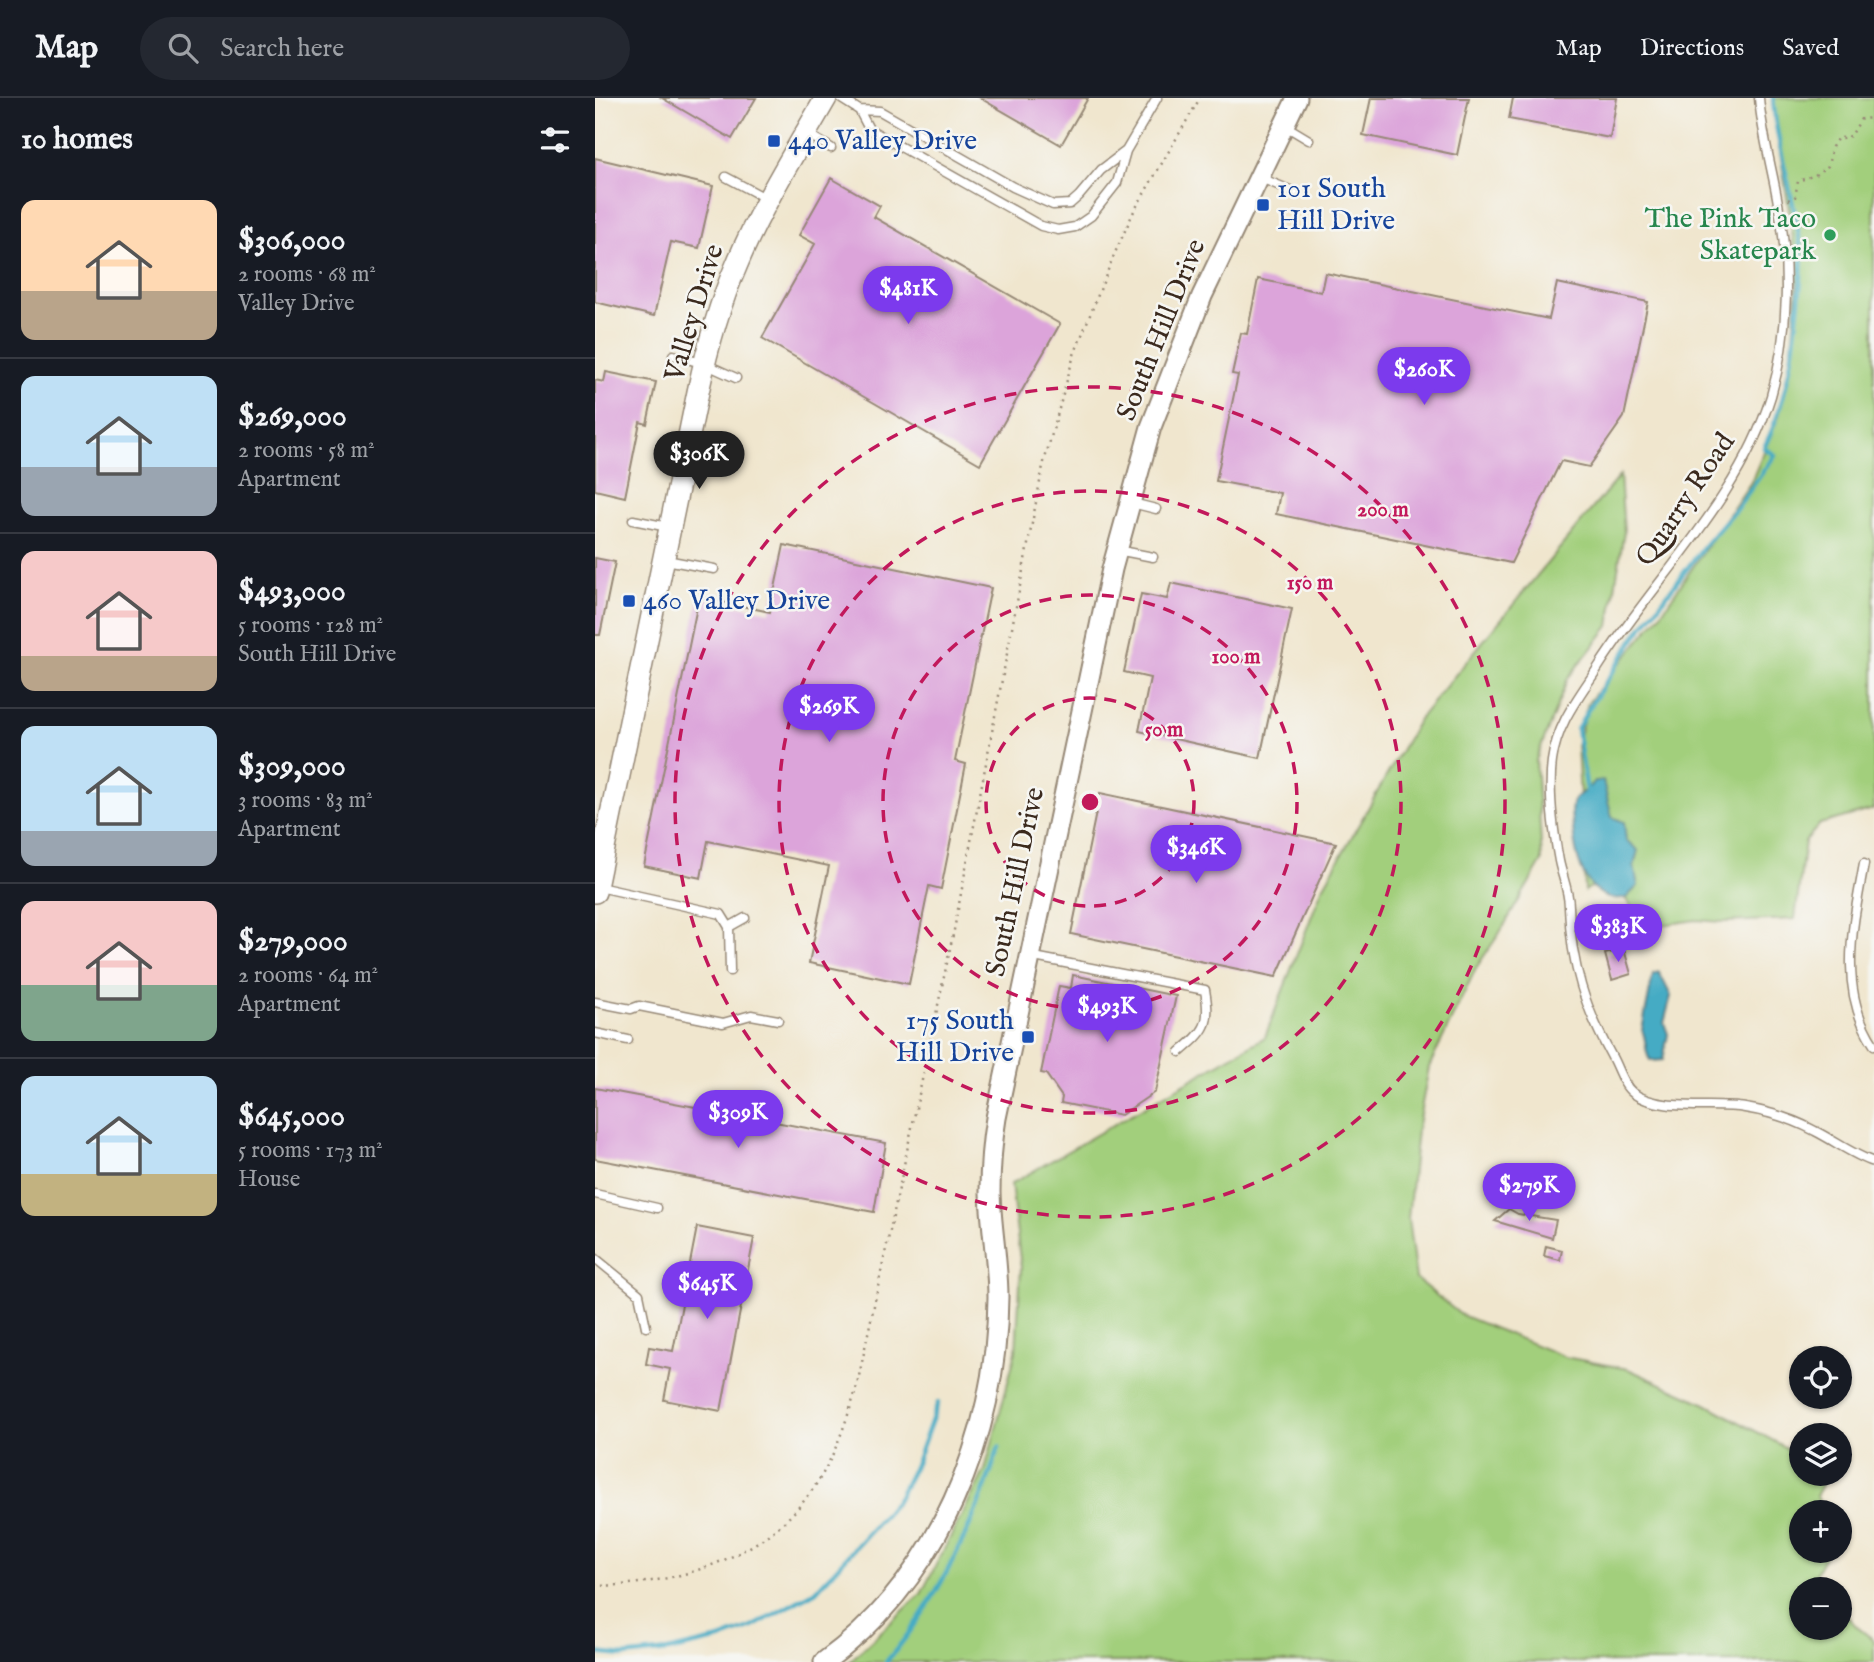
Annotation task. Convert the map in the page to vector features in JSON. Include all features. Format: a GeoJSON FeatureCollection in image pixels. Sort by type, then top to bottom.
{"type":"FeatureCollection","features":[{"type":"Feature","properties":{"kind":"main road","name":"Valley Drive"},"geometry":{"type":"LineString","coordinates":[[596,889],[705,363],[730,279],[768,199],[826,98]]}},
{"type":"Feature","properties":{"kind":"street","name":"South Hill Drive"},"geometry":{"type":"LineString","coordinates":[[824,1662],[870,1624],[916,1568],[952,1503],[978,1432],[992,1366],[997,1314],[997,1268],[991,1193],[993,1133],[1117,550],[1151,428],[1186,336],[1202,296],[1297,98]]}},
{"type":"Feature","properties":{"kind":"lane"},"geometry":{"type":"LineString","coordinates":[[839,98],[859,110],[880,111],[1013,187],[1053,205],[1070,204],[1101,170],[1126,151]]}},
{"type":"Feature","properties":{"kind":"lane"},"geometry":{"type":"LineString","coordinates":[[859,110],[869,129],[1041,226],[1058,230],[1075,227],[1091,216],[1117,183],[1126,151],[1157,98]]}},
{"type":"Feature","properties":{"kind":"lane","name":"Quarry Road"},"geometry":{"type":"LineString","coordinates":[[1759,98],[1784,246],[1785,318],[1777,373],[1750,447],[1721,498],[1614,642],[1562,724],[1552,760],[1552,801],[1559,861],[1570,902],[1571,941],[1581,992],[1591,1018],[1623,1082],[1631,1092],[1652,1101],[1722,1105],[1771,1114],[1794,1121],[1874,1163]]}},
{"type":"Feature","properties":{"kind":"lane"},"geometry":{"type":"LineString","coordinates":[[1284,125],[1309,141]]}},
{"type":"Feature","properties":{"kind":"lane"},"geometry":{"type":"LineString","coordinates":[[806,133],[831,148]]}},
{"type":"Feature","properties":{"kind":"lane"},"geometry":{"type":"LineString","coordinates":[[726,177],[768,199]]}},
{"type":"Feature","properties":{"kind":"lane"},"geometry":{"type":"LineString","coordinates":[[1258,177],[1295,192]]}},
{"type":"Feature","properties":{"kind":"lane"},"geometry":{"type":"LineString","coordinates":[[673,355],[705,363],[736,378]]}},
{"type":"Feature","properties":{"kind":"lane"},"geometry":{"type":"LineString","coordinates":[[1129,503],[1156,509]]}},
{"type":"Feature","properties":{"kind":"lane"},"geometry":{"type":"LineString","coordinates":[[633,520],[670,527]]}},
{"type":"Feature","properties":{"kind":"lane"},"geometry":{"type":"LineString","coordinates":[[1117,550],[1153,557]]}},
{"type":"Feature","properties":{"kind":"lane"},"geometry":{"type":"LineString","coordinates":[[663,560],[714,569]]}},
{"type":"Feature","properties":{"kind":"lane"},"geometry":{"type":"LineString","coordinates":[[1864,864],[1851,935],[1850,967],[1854,998],[1861,1020],[1874,1045]]}},
{"type":"Feature","properties":{"kind":"lane"},"geometry":{"type":"LineString","coordinates":[[596,889],[721,914],[729,927],[730,971]]}},
{"type":"Feature","properties":{"kind":"lane"},"geometry":{"type":"LineString","coordinates":[[729,927],[745,918]]}},
{"type":"Feature","properties":{"kind":"lane"},"geometry":{"type":"LineString","coordinates":[[1029,956],[1205,990],[1209,1014],[1201,1034],[1180,1052]]}},
{"type":"Feature","properties":{"kind":"lane"},"geometry":{"type":"LineString","coordinates":[[595,1002],[631,1009],[639,1006],[723,1023],[751,1015],[778,1020]]}},
{"type":"Feature","properties":{"kind":"lane"},"geometry":{"type":"LineString","coordinates":[[595,1033],[628,1040]]}},
{"type":"Feature","properties":{"kind":"lane"},"geometry":{"type":"LineString","coordinates":[[595,1194],[657,1208]]}},
{"type":"Feature","properties":{"kind":"lane"},"geometry":{"type":"LineString","coordinates":[[595,1258],[639,1294],[646,1327]]}},
{"type":"Feature","properties":{"kind":"path"},"geometry":{"type":"LineString","coordinates":[[595,1586],[660,1581],[689,1574],[754,1543],[782,1523],[807,1498],[826,1469],[841,1436],[856,1390],[951,943],[1043,466],[1074,355],[1133,211],[1200,98]]}},
{"type":"Feature","properties":{"kind":"path"},"geometry":{"type":"LineString","coordinates":[[1779,205],[1795,197],[1798,181],[1815,175],[1828,166],[1832,147],[1837,139],[1851,136],[1861,119],[1874,118]]}},
{"type":"Feature","properties":{"kind":"green space"},"geometry":{"type":"Polygon","coordinates":[[[1772,98],[1874,98],[1874,809],[1820,824],[1805,841],[1795,919],[1723,922],[1696,920],[1648,927],[1607,876],[1585,891],[1577,743],[1588,703],[1660,615],[1751,482],[1779,416],[1791,364],[1797,285],[1792,230],[1772,98]]]}},
{"type":"Feature","properties":{"kind":"green space"},"geometry":{"type":"Polygon","coordinates":[[[1620,475],[1624,532],[1609,626],[1568,678],[1536,760],[1542,861],[1476,968],[1429,1067],[1417,1130],[1408,1219],[1416,1279],[1461,1315],[1565,1357],[1628,1369],[1706,1404],[1789,1449],[1789,1486],[1821,1486],[1816,1496],[1818,1500],[1789,1500],[1789,1563],[1821,1563],[1814,1577],[1789,1577],[1789,1640],[1852,1640],[1852,1621],[1874,1640],[1874,1662],[849,1662],[921,1594],[985,1470],[1016,1351],[1021,1268],[1011,1184],[1265,1037],[1322,889],[1419,719],[1620,475]]]}},
{"type":"Feature","properties":{"kind":"water"},"geometry":{"type":"Polygon","coordinates":[[[1594,781],[1603,781],[1612,817],[1624,822],[1626,840],[1638,850],[1634,866],[1638,886],[1626,898],[1610,898],[1600,893],[1581,869],[1574,838],[1572,807],[1575,798],[1594,781]]]}},
{"type":"Feature","properties":{"kind":"water"},"geometry":{"type":"Polygon","coordinates":[[[1659,972],[1671,996],[1664,1023],[1668,1034],[1663,1060],[1650,1061],[1642,1030],[1653,974],[1659,972]]]}},
{"type":"Feature","properties":{"kind":"building"},"geometry":{"type":"Polygon","coordinates":[[[662,98],[756,98],[732,139],[662,98]]]}},
{"type":"Feature","properties":{"kind":"building"},"geometry":{"type":"Polygon","coordinates":[[[980,98],[1088,98],[1061,145],[980,98]]]}},
{"type":"Feature","properties":{"kind":"building"},"geometry":{"type":"Polygon","coordinates":[[[1371,98],[1469,98],[1457,155],[1363,135],[1371,98]]]}},
{"type":"Feature","properties":{"kind":"building"},"geometry":{"type":"Polygon","coordinates":[[[1513,98],[1617,98],[1610,138],[1509,119],[1513,98]]]}},
{"type":"Feature","properties":{"kind":"building"},"geometry":{"type":"Polygon","coordinates":[[[595,158],[713,186],[699,248],[671,242],[654,316],[595,302],[595,158]]]}},
{"type":"Feature","properties":{"kind":"building"},"geometry":{"type":"Polygon","coordinates":[[[831,178],[880,206],[874,217],[1060,324],[980,464],[762,338],[815,244],[799,235],[831,178]]]}},
{"type":"Feature","properties":{"kind":"building"},"geometry":{"type":"Polygon","coordinates":[[[1325,273],[1549,319],[1557,283],[1648,302],[1624,417],[1589,467],[1561,461],[1511,563],[1276,514],[1280,493],[1216,481],[1238,375],[1232,374],[1241,333],[1247,334],[1258,279],[1321,292],[1325,273]]]}},
{"type":"Feature","properties":{"kind":"building"},"geometry":{"type":"Polygon","coordinates":[[[606,372],[656,382],[647,424],[640,422],[625,497],[595,490],[595,380],[604,382],[606,372]]]}},
{"type":"Feature","properties":{"kind":"building"},"geometry":{"type":"Polygon","coordinates":[[[784,545],[991,588],[955,761],[966,764],[941,889],[929,886],[909,984],[809,963],[829,866],[708,841],[701,878],[644,866],[699,597],[770,612],[784,545]]]}},
{"type":"Feature","properties":{"kind":"building"},"geometry":{"type":"Polygon","coordinates":[[[595,558],[615,562],[600,635],[595,635],[595,558]]]}},
{"type":"Feature","properties":{"kind":"building"},"geometry":{"type":"Polygon","coordinates":[[[1171,583],[1292,609],[1260,758],[1139,731],[1150,678],[1124,672],[1141,594],[1167,599],[1171,583]]]}},
{"type":"Feature","properties":{"kind":"building"},"geometry":{"type":"Polygon","coordinates":[[[1100,793],[1336,843],[1276,977],[1071,934],[1100,793]]]}},
{"type":"Feature","properties":{"kind":"building"},"geometry":{"type":"Polygon","coordinates":[[[1624,949],[1631,974],[1612,980],[1605,954],[1624,949]]]}},
{"type":"Feature","properties":{"kind":"building"},"geometry":{"type":"Polygon","coordinates":[[[1073,975],[1176,996],[1155,1092],[1121,1115],[1061,1103],[1062,1097],[1046,1074],[1041,1073],[1059,986],[1071,988],[1073,975]]]}},
{"type":"Feature","properties":{"kind":"building"},"geometry":{"type":"Polygon","coordinates":[[[595,1088],[886,1143],[874,1212],[595,1159],[595,1088]]]}},
{"type":"Feature","properties":{"kind":"building"},"geometry":{"type":"Polygon","coordinates":[[[1509,1209],[1518,1214],[1556,1220],[1552,1238],[1495,1221],[1509,1209]]]}},
{"type":"Feature","properties":{"kind":"building"},"geometry":{"type":"Polygon","coordinates":[[[697,1227],[754,1238],[721,1411],[664,1400],[670,1369],[646,1364],[649,1347],[673,1351],[697,1227]]]}},
{"type":"Feature","properties":{"kind":"building"},"geometry":{"type":"Polygon","coordinates":[[[1546,1246],[1562,1250],[1560,1260],[1544,1256],[1546,1246]]]}},
{"type":"Feature","properties":{"kind":"waterway"},"geometry":{"type":"LineString","coordinates":[[1587,791],[1577,729],[1636,636],[1704,546],[1737,508],[1775,455],[1764,448],[1778,414],[1791,362],[1802,265],[1773,98]]}},
{"type":"Feature","properties":{"kind":"waterway"},"geometry":{"type":"LineString","coordinates":[[595,1653],[624,1656],[668,1651],[720,1639],[752,1627],[816,1591],[896,1502],[916,1463],[938,1403]]}},
{"type":"Feature","properties":{"kind":"waterway"},"geometry":{"type":"LineString","coordinates":[[886,1662],[922,1614],[953,1560],[979,1504],[999,1447]]}},
{"type":"Feature","properties":{"kind":"place","name":"440 Valley Drive"},"geometry":{"type":"Point","coordinates":[774,141]}},
{"type":"Feature","properties":{"kind":"place","name":"101 South Hill Drive"},"geometry":{"type":"Point","coordinates":[1263,205]}},
{"type":"Feature","properties":{"kind":"place","name":"The Pink Taco Skatepark"},"geometry":{"type":"Point","coordinates":[1830,235]}},
{"type":"Feature","properties":{"kind":"place","name":"460 Valley Drive"},"geometry":{"type":"Point","coordinates":[629,601]}},
{"type":"Feature","properties":{"kind":"place","name":"175 South Hill Drive"},"geometry":{"type":"Point","coordinates":[1028,1037]}}]}
